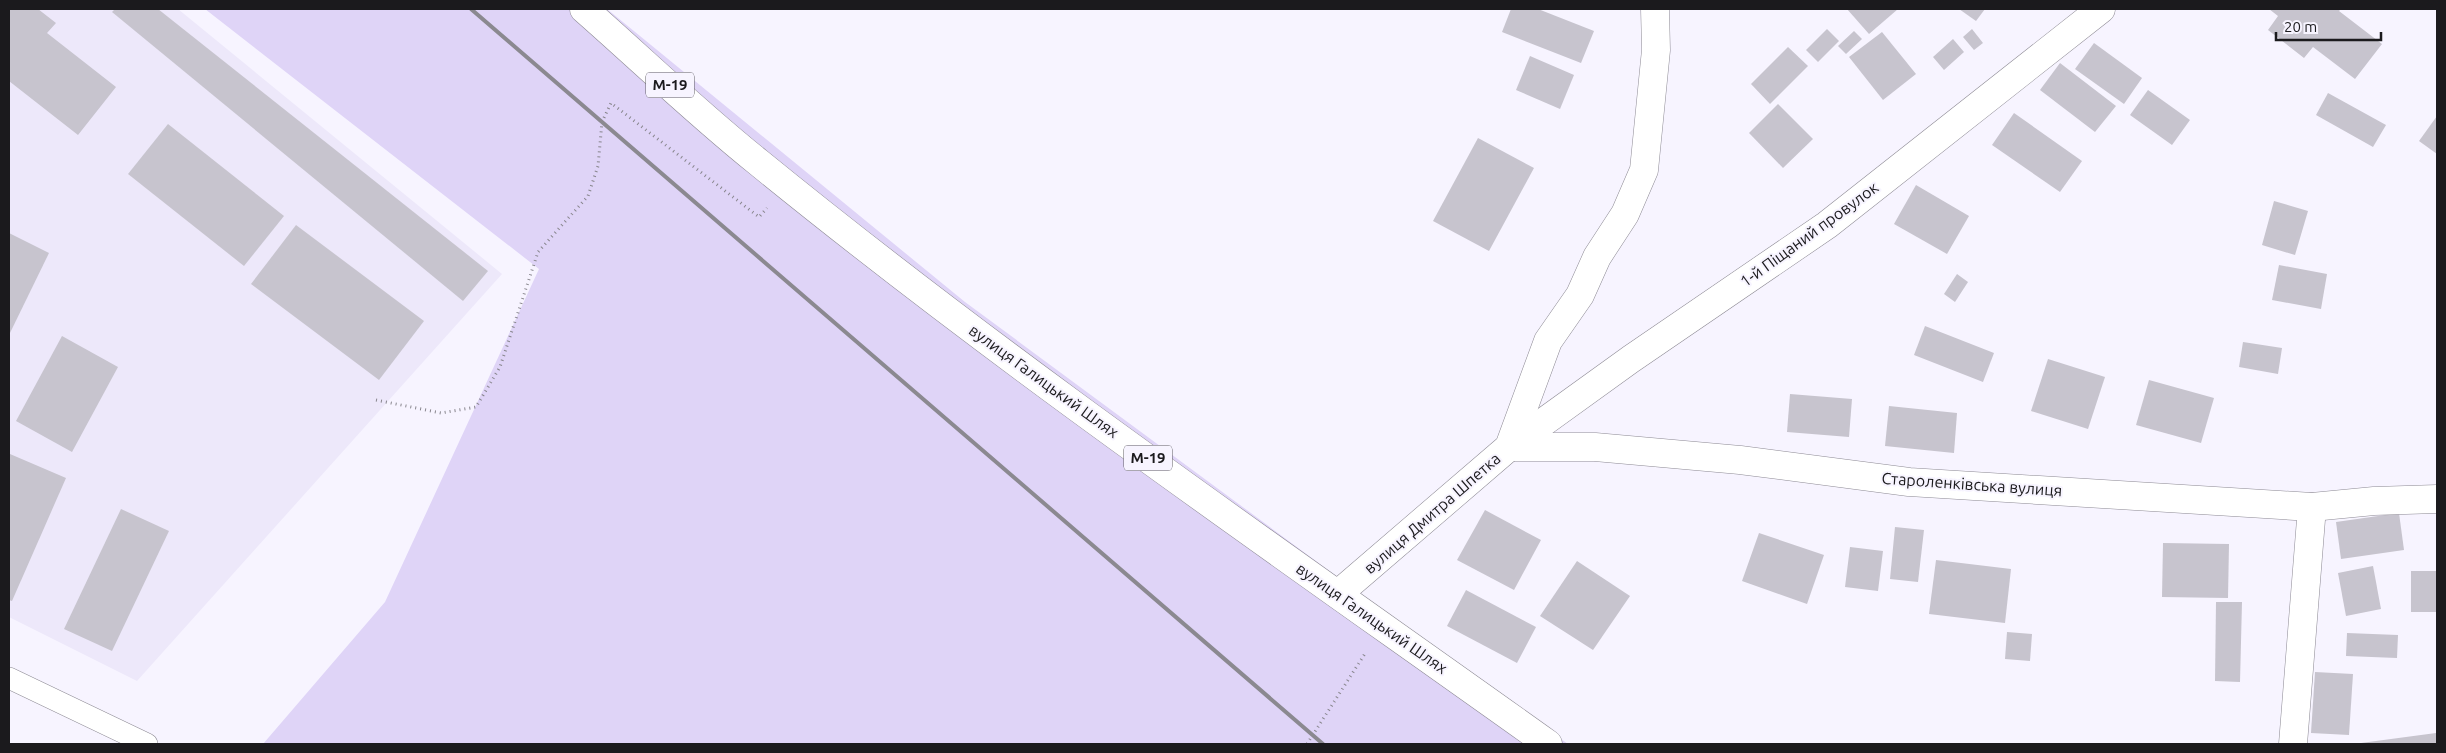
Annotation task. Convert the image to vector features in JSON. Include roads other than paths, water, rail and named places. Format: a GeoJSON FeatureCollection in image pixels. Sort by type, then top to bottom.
{"type":"FeatureCollection","features":[{"type":"Feature","properties":{"kind":"main road","name":"вулиця Галицький Шлях"},"geometry":{"type":"LineString","coordinates":[[584,9],[756,161],[956,316],[1202,498],[1548,744]]}},
{"type":"Feature","properties":{"kind":"main road","name":"вулиця Дмитра Шпетка"},"geometry":{"type":"LineString","coordinates":[[1338,594],[1508,447],[1548,341],[1580,295],[1597,257],[1626,214],[1644,170],[1656,50],[1655,9]]}},
{"type":"Feature","properties":{"kind":"main road","name":"1-й Піщаний провулок"},"geometry":{"type":"LineString","coordinates":[[1508,447],[1631,359],[1827,225],[2101,9]]}},
{"type":"Feature","properties":{"kind":"main road","name":"Староленківська вулиця"},"geometry":{"type":"LineString","coordinates":[[1508,447],[1595,447],[1740,460],[1909,482],[2312,507],[2374,501],[2437,499]]}},
{"type":"Feature","properties":{"kind":"main road"},"geometry":{"type":"LineString","coordinates":[[2293,744],[2312,507]]}},
{"type":"Feature","properties":{"kind":"lane"},"geometry":{"type":"LineString","coordinates":[[9,678],[147,744]]}},
{"type":"Feature","properties":{"kind":"railway"},"geometry":{"type":"LineString","coordinates":[[471,9],[1323,744]]}}]}
